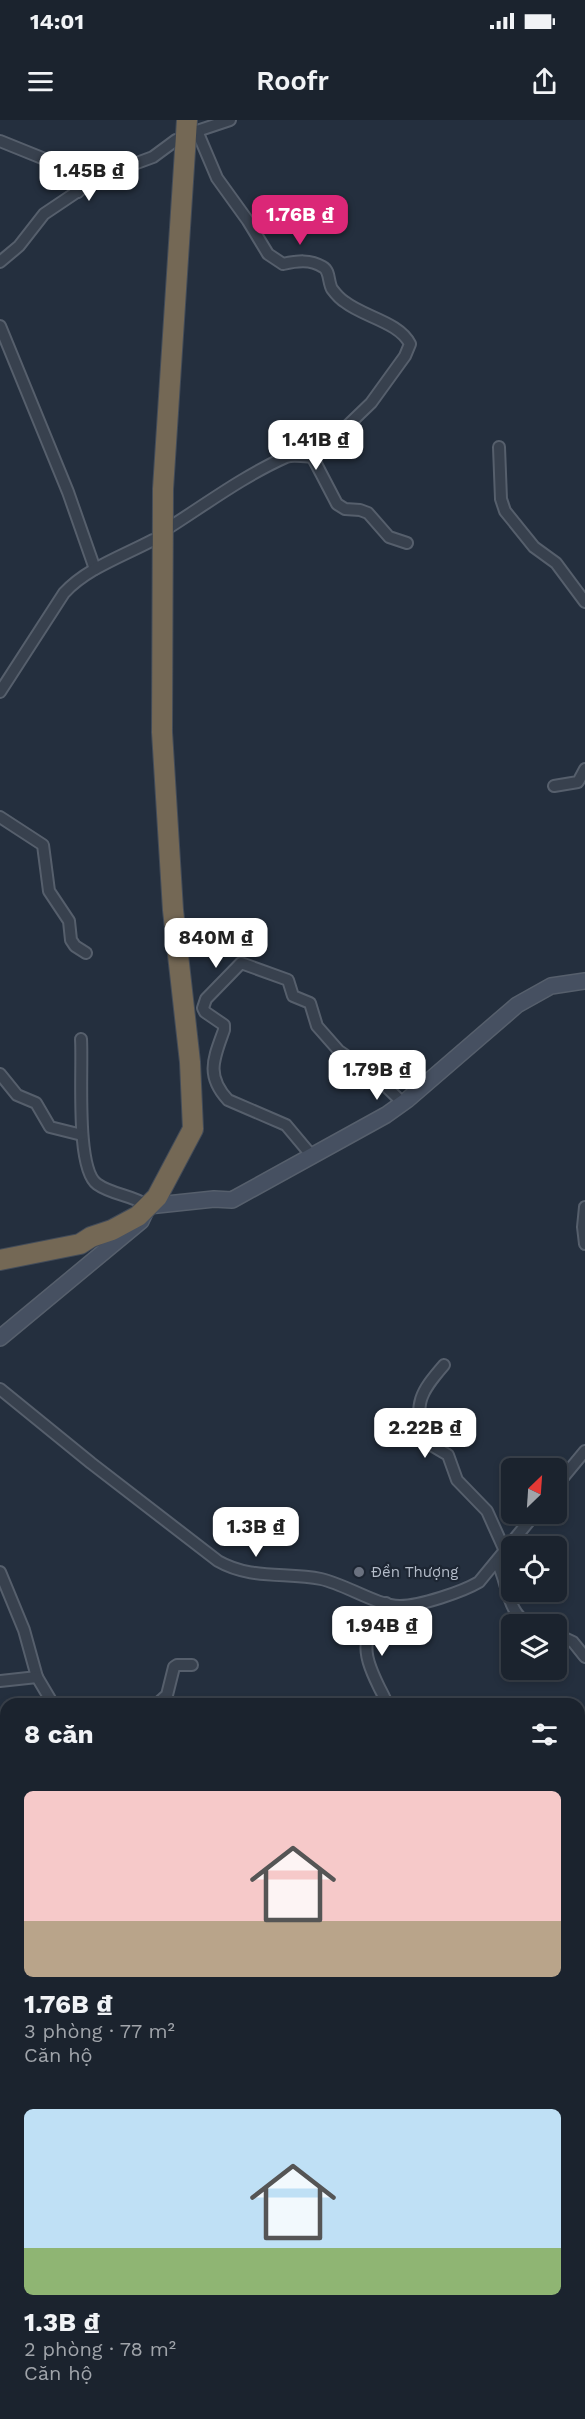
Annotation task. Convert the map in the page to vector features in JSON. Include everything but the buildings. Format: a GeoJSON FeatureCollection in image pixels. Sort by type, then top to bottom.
{"type":"FeatureCollection","features":[{"type":"Feature","properties":{"kind":"highway"},"geometry":{"type":"LineString","coordinates":[[0,1253],[78,1236],[91,1236],[112,1230],[138,1216],[157,1197],[188,1136],[183,1127],[179,1057],[169,978],[161,871],[154,719],[157,536],[154,468],[185,129]]}},
{"type":"Feature","properties":{"kind":"highway"},"geometry":{"type":"LineString","coordinates":[[0,1260],[80,1244],[91,1236]]}},
{"type":"Feature","properties":{"kind":"street"},"geometry":{"type":"LineString","coordinates":[[0,262],[19,246],[44,214],[111,169],[126,167],[153,157],[185,129],[230,120]]}},
{"type":"Feature","properties":{"kind":"street"},"geometry":{"type":"LineString","coordinates":[[0,692],[64,592],[72,584],[157,536],[243,481],[288,456],[313,458],[371,403],[405,356],[410,344],[403,332],[363,314],[343,301],[332,289],[327,270],[303,261],[283,264],[267,254],[248,221],[185,129]]}},
{"type":"Feature","properties":{"kind":"street"},"geometry":{"type":"LineString","coordinates":[[0,141],[57,164],[78,192]]}},
{"type":"Feature","properties":{"kind":"street"},"geometry":{"type":"LineString","coordinates":[[0,326],[68,492],[95,569]]}},
{"type":"Feature","properties":{"kind":"street"},"geometry":{"type":"LineString","coordinates":[[499,447],[501,500],[505,511],[525,537],[565,574],[575,592],[585,602]]}},
{"type":"Feature","properties":{"kind":"street"},"geometry":{"type":"LineString","coordinates":[[313,458],[337,504],[345,509],[368,513],[389,537],[407,543]]}},
{"type":"Feature","properties":{"kind":"street"},"geometry":{"type":"LineString","coordinates":[[554,786],[578,782],[585,769]]}},
{"type":"Feature","properties":{"kind":"street"},"geometry":{"type":"LineString","coordinates":[[0,817],[44,845],[49,891],[69,921],[71,940],[75,946],[86,953]]}},
{"type":"Feature","properties":{"kind":"street"},"geometry":{"type":"LineString","coordinates":[[312,1156],[286,1125],[228,1100],[214,1074],[213,1063],[224,1024],[205,1012],[204,1004],[206,999],[241,963],[288,980],[293,996],[310,1004],[317,1026],[339,1051],[374,1074],[403,1103]]}},
{"type":"Feature","properties":{"kind":"street"},"geometry":{"type":"LineString","coordinates":[[81,1039],[82,1135],[87,1171],[92,1179],[108,1190],[135,1198],[148,1206],[214,1199],[232,1200],[386,1115],[517,1005],[551,986],[585,981]]}},
{"type":"Feature","properties":{"kind":"street"},"geometry":{"type":"LineString","coordinates":[[0,1074],[17,1095],[36,1103],[50,1127],[82,1135]]}},
{"type":"Feature","properties":{"kind":"street"},"geometry":{"type":"LineString","coordinates":[[0,1338],[141,1221],[148,1206]]}},
{"type":"Feature","properties":{"kind":"street"},"geometry":{"type":"LineString","coordinates":[[585,1207],[583,1227],[585,1244]]}},
{"type":"Feature","properties":{"kind":"street"},"geometry":{"type":"LineString","coordinates":[[444,1365],[426,1385],[420,1400],[418,1413],[421,1439],[448,1455],[457,1480],[487,1511],[501,1542]]}},
{"type":"Feature","properties":{"kind":"street"},"geometry":{"type":"LineString","coordinates":[[0,1389],[100,1470],[218,1561],[232,1569],[287,1577],[321,1579],[399,1606],[470,1588],[479,1582],[501,1556]]}},
{"type":"Feature","properties":{"kind":"street"},"geometry":{"type":"LineString","coordinates":[[567,1473],[585,1451]]}},
{"type":"Feature","properties":{"kind":"street"},"geometry":{"type":"LineString","coordinates":[[517,1536],[527,1524]]}},
{"type":"Feature","properties":{"kind":"street"},"geometry":{"type":"LineString","coordinates":[[497,1562],[504,1574],[516,1614]]}},
{"type":"Feature","properties":{"kind":"street"},"geometry":{"type":"LineString","coordinates":[[0,1572],[24,1630],[37,1677],[49,1698]]}},
{"type":"Feature","properties":{"kind":"street"},"geometry":{"type":"LineString","coordinates":[[384,1698],[369,1664],[365,1645],[370,1628],[386,1603]]}},
{"type":"Feature","properties":{"kind":"street"},"geometry":{"type":"LineString","coordinates":[[567,1639],[573,1642],[585,1658]]}},
{"type":"Feature","properties":{"kind":"street"},"geometry":{"type":"LineString","coordinates":[[164,1698],[167,1695],[177,1665],[192,1665]]}},
{"type":"Feature","properties":{"kind":"street"},"geometry":{"type":"LineString","coordinates":[[0,1681],[37,1677]]}},
{"type":"Feature","properties":{"kind":"place","name":"Đền Thượng"},"geometry":{"type":"Point","coordinates":[359,1572]}}]}
